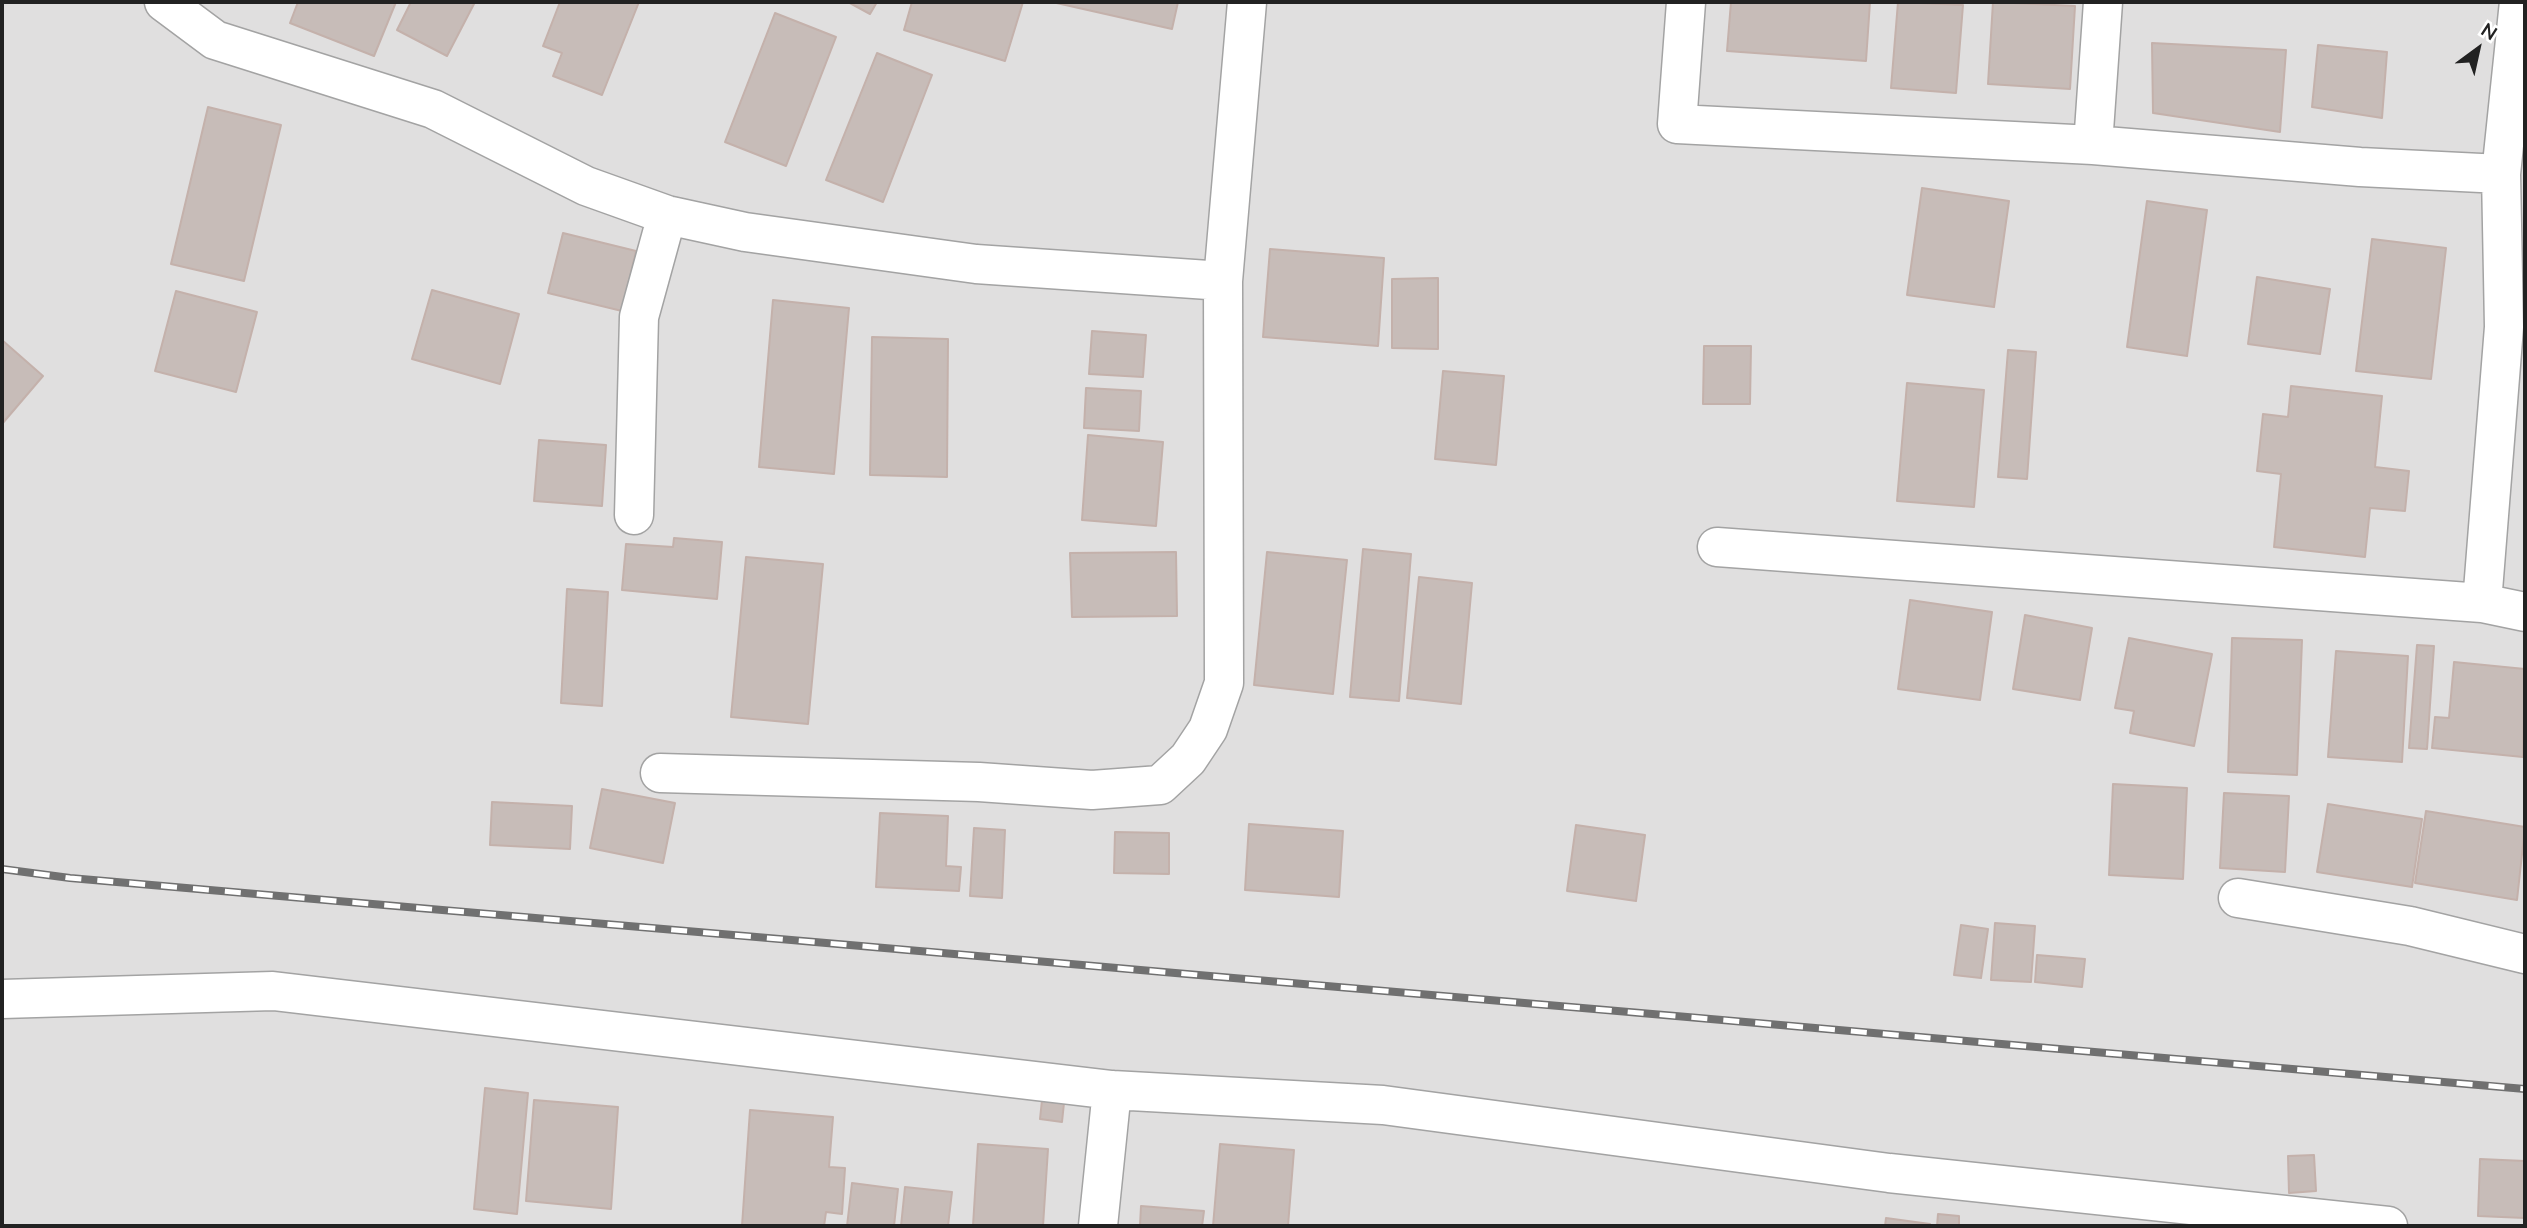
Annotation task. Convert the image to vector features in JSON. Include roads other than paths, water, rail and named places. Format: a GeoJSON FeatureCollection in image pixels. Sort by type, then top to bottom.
{"type":"FeatureCollection","features":[{"type":"Feature","properties":{"kind":"street"},"geometry":{"type":"LineString","coordinates":[[164,2],[215,40],[433,109],[586,186],[667,215],[745,232],[976,264],[1223,281]]}},
{"type":"Feature","properties":{"kind":"street"},"geometry":{"type":"LineString","coordinates":[[660,773],[979,782],[1092,790],[1160,785],[1188,759],[1208,729],[1224,683],[1223,281],[1247,2]]}},
{"type":"Feature","properties":{"kind":"street"},"geometry":{"type":"LineString","coordinates":[[1686,2],[1677,124],[2093,145],[2360,167],[2501,174]]}},
{"type":"Feature","properties":{"kind":"street"},"geometry":{"type":"LineString","coordinates":[[2093,145],[2103,2]]}},
{"type":"Feature","properties":{"kind":"street"},"geometry":{"type":"LineString","coordinates":[[2482,603],[2504,327],[2501,174],[2519,2]]}},
{"type":"Feature","properties":{"kind":"street"},"geometry":{"type":"LineString","coordinates":[[634,514],[639,317],[667,215]]}},
{"type":"Feature","properties":{"kind":"street"},"geometry":{"type":"LineString","coordinates":[[1717,547],[2482,603],[2525,612]]}},
{"type":"Feature","properties":{"kind":"street"},"geometry":{"type":"LineString","coordinates":[[2238,898],[2410,926],[2525,954]]}},
{"type":"Feature","properties":{"kind":"street"},"geometry":{"type":"LineString","coordinates":[[2,999],[273,991],[1112,1090],[1383,1105],[1889,1173],[2388,1226]]}},
{"type":"Feature","properties":{"kind":"street"},"geometry":{"type":"LineString","coordinates":[[1098,1226],[1112,1090]]}},
{"type":"Feature","properties":{"kind":"railway"},"geometry":{"type":"LineString","coordinates":[[2,869],[70,878],[2525,1089]]}}]}
